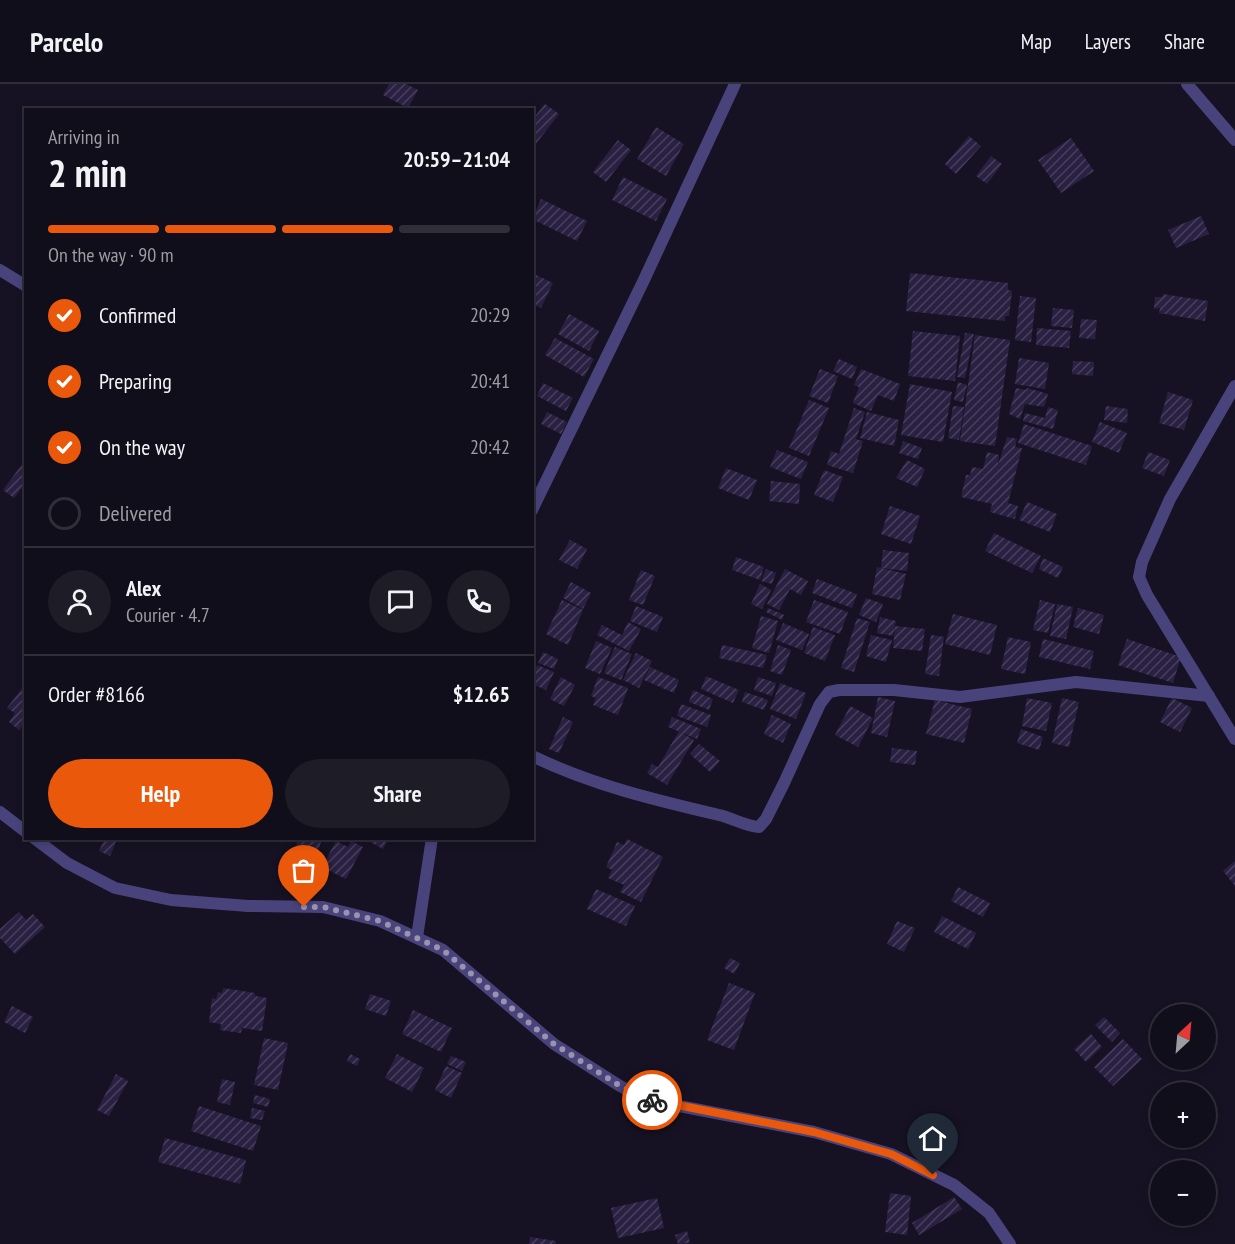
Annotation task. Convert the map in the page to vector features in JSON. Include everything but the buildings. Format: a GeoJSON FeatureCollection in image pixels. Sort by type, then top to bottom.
{"type":"FeatureCollection","features":[{"type":"Feature","properties":{"kind":"street"},"geometry":{"type":"LineString","coordinates":[[534,506],[643,282],[735,84]]}},
{"type":"Feature","properties":{"kind":"street"},"geometry":{"type":"LineString","coordinates":[[1187,84],[1235,140]]}},
{"type":"Feature","properties":{"kind":"street"},"geometry":{"type":"LineString","coordinates":[[0,270],[24,285]]}},
{"type":"Feature","properties":{"kind":"street"},"geometry":{"type":"LineString","coordinates":[[1235,386],[1170,499],[1142,562],[1139,577],[1147,595],[1235,739]]}},
{"type":"Feature","properties":{"kind":"street"},"geometry":{"type":"LineString","coordinates":[[534,757],[562,771],[643,797],[730,817],[749,826],[759,826],[771,810],[820,704],[829,692],[894,690],[960,697],[1076,682],[1209,696]]}},
{"type":"Feature","properties":{"kind":"street"},"geometry":{"type":"LineString","coordinates":[[0,812],[24,830]]}},
{"type":"Feature","properties":{"kind":"street"},"geometry":{"type":"LineString","coordinates":[[37,840],[67,863],[115,888],[171,900],[248,906],[323,907],[380,921],[443,950],[554,1044],[620,1086],[648,1100],[814,1132],[891,1154],[954,1185],[989,1213],[1010,1244]]}},
{"type":"Feature","properties":{"kind":"street"},"geometry":{"type":"LineString","coordinates":[[417,937],[432,840]]}},
{"type":"Feature","properties":{"kind":"way so far"},"geometry":{"type":"LineString","coordinates":[[304,907],[323,907],[380,921],[443,950],[554,1044],[620,1086],[652,1100]]}},
{"type":"Feature","properties":{"kind":"route"},"geometry":{"type":"LineString","coordinates":[[652,1100],[814,1132],[891,1154],[933,1175]]}}]}
